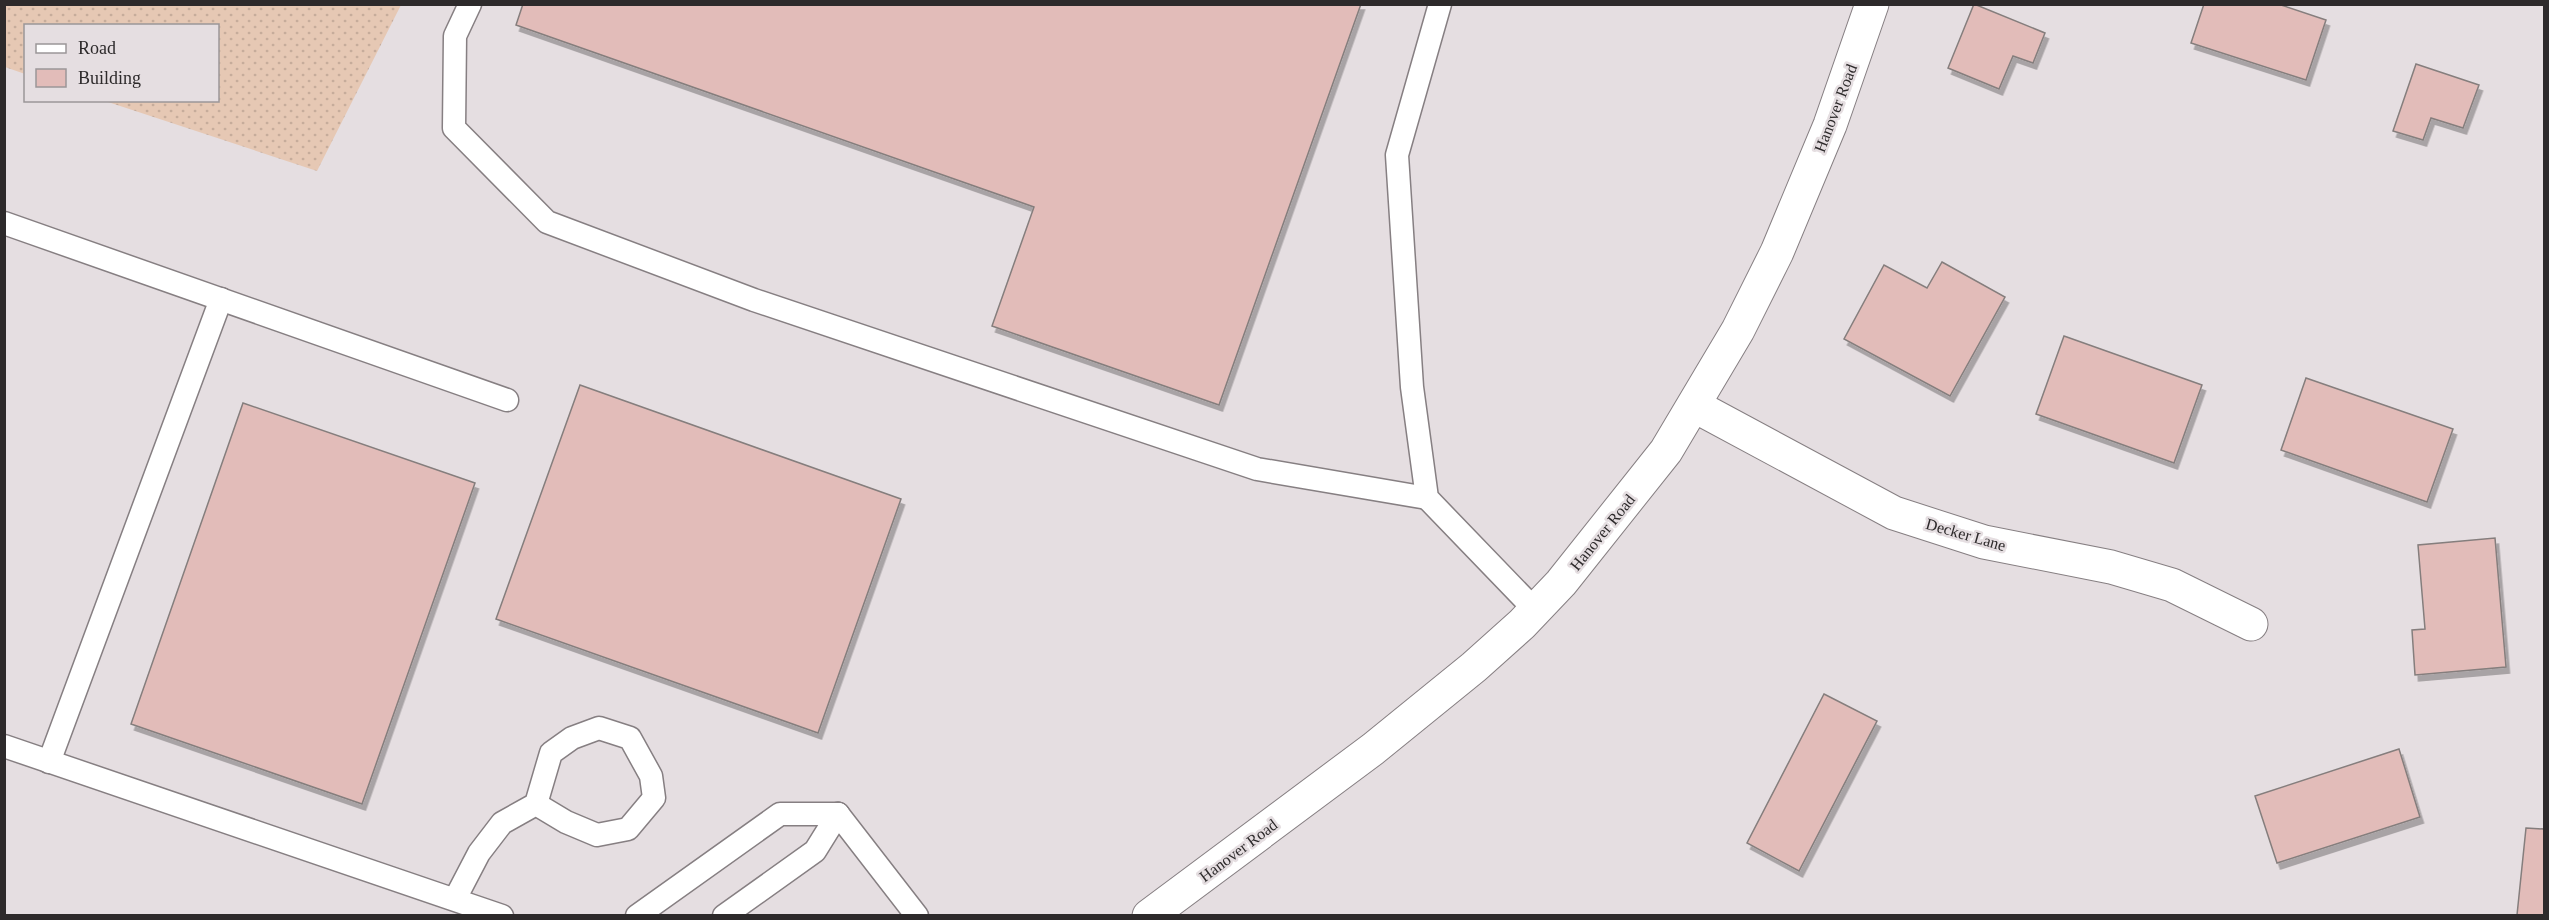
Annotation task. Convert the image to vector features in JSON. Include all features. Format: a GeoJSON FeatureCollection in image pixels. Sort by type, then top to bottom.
{"type":"FeatureCollection","features":[{"type":"Feature","properties":{"kind":"street","name":"Hanover Road"},"geometry":{"type":"LineString","coordinates":[[1149,915],[1373,749],[1474,667],[1561,583],[1666,451],[1695,406],[1738,330],[1778,252],[1830,125],[1872,4]]}},
{"type":"Feature","properties":{"kind":"street","name":"Decker Lane"},"geometry":{"type":"LineString","coordinates":[[1695,406],[1894,513],[1984,542],[2111,567],[2172,585],[2251,624]]}},
{"type":"Feature","properties":{"kind":"lane"},"geometry":{"type":"LineString","coordinates":[[470,4],[455,36],[454,128],[547,222],[754,300],[1257,469],[1427,498]]}},
{"type":"Feature","properties":{"kind":"lane"},"geometry":{"type":"LineString","coordinates":[[1440,4],[1396,155],[1412,387],[1427,498],[1535,610]]}},
{"type":"Feature","properties":{"kind":"lane"},"geometry":{"type":"LineString","coordinates":[[4,224],[507,400]]}},
{"type":"Feature","properties":{"kind":"lane"},"geometry":{"type":"LineString","coordinates":[[49,762],[221,299]]}},
{"type":"Feature","properties":{"kind":"lane"},"geometry":{"type":"LineString","coordinates":[[455,899],[479,853],[502,823],[536,804],[551,753],[572,738],[599,728],[630,738],[651,776],[654,798],[628,829],[597,835],[566,822],[536,804]]}},
{"type":"Feature","properties":{"kind":"lane"},"geometry":{"type":"LineString","coordinates":[[4,746],[502,915]]}},
{"type":"Feature","properties":{"kind":"lane"},"geometry":{"type":"LineString","coordinates":[[637,915],[780,814],[838,814]]}},
{"type":"Feature","properties":{"kind":"lane"},"geometry":{"type":"LineString","coordinates":[[724,915],[815,851],[838,814]]}},
{"type":"Feature","properties":{"kind":"lane"},"geometry":{"type":"LineString","coordinates":[[838,814],[917,915]]}},
{"type":"Feature","properties":{"kind":"shaded area"},"geometry":{"type":"Polygon","coordinates":[[[5,4],[401,4],[317,171],[108,102],[219,102],[219,24],[24,24],[24,74],[5,67],[5,4]]]}},
{"type":"Feature","properties":{"kind":"building"},"geometry":{"type":"Polygon","coordinates":[[[523,4],[1361,4],[1219,405],[992,326],[1034,207],[516,25],[523,4]]]}},
{"type":"Feature","properties":{"kind":"building"},"geometry":{"type":"Polygon","coordinates":[[[1974,4],[2045,33],[2033,63],[2013,56],[1999,89],[1948,68],[1974,4]]]}},
{"type":"Feature","properties":{"kind":"building"},"geometry":{"type":"Polygon","coordinates":[[[2204,4],[2278,4],[2326,20],[2306,80],[2191,43],[2204,4]]]}},
{"type":"Feature","properties":{"kind":"building"},"geometry":{"type":"Polygon","coordinates":[[[2416,64],[2479,85],[2463,128],[2431,118],[2423,140],[2393,131],[2416,64]]]}},
{"type":"Feature","properties":{"kind":"building"},"geometry":{"type":"Polygon","coordinates":[[[1942,262],[2005,297],[1950,396],[1844,339],[1884,265],[1927,288],[1942,262]]]}},
{"type":"Feature","properties":{"kind":"building"},"geometry":{"type":"Polygon","coordinates":[[[2064,336],[2202,385],[2174,463],[2036,414],[2064,336]]]}},
{"type":"Feature","properties":{"kind":"building"},"geometry":{"type":"Polygon","coordinates":[[[2306,378],[2453,429],[2427,502],[2281,450],[2306,378]]]}},
{"type":"Feature","properties":{"kind":"building"},"geometry":{"type":"Polygon","coordinates":[[[580,385],[901,499],[818,733],[496,619],[580,385]]]}},
{"type":"Feature","properties":{"kind":"building"},"geometry":{"type":"Polygon","coordinates":[[[243,403],[475,483],[362,804],[131,724],[243,403]]]}},
{"type":"Feature","properties":{"kind":"building"},"geometry":{"type":"Polygon","coordinates":[[[2495,538],[2506,667],[2415,675],[2412,630],[2425,629],[2418,545],[2495,538]]]}},
{"type":"Feature","properties":{"kind":"building"},"geometry":{"type":"Polygon","coordinates":[[[1824,694],[1877,721],[1799,871],[1747,843],[1824,694]]]}},
{"type":"Feature","properties":{"kind":"building"},"geometry":{"type":"Polygon","coordinates":[[[2399,749],[2420,817],[2277,863],[2255,796],[2399,749]]]}},
{"type":"Feature","properties":{"kind":"building"},"geometry":{"type":"Polygon","coordinates":[[[2526,828],[2544,829],[2544,916],[2517,915],[2526,828]]]}}]}
